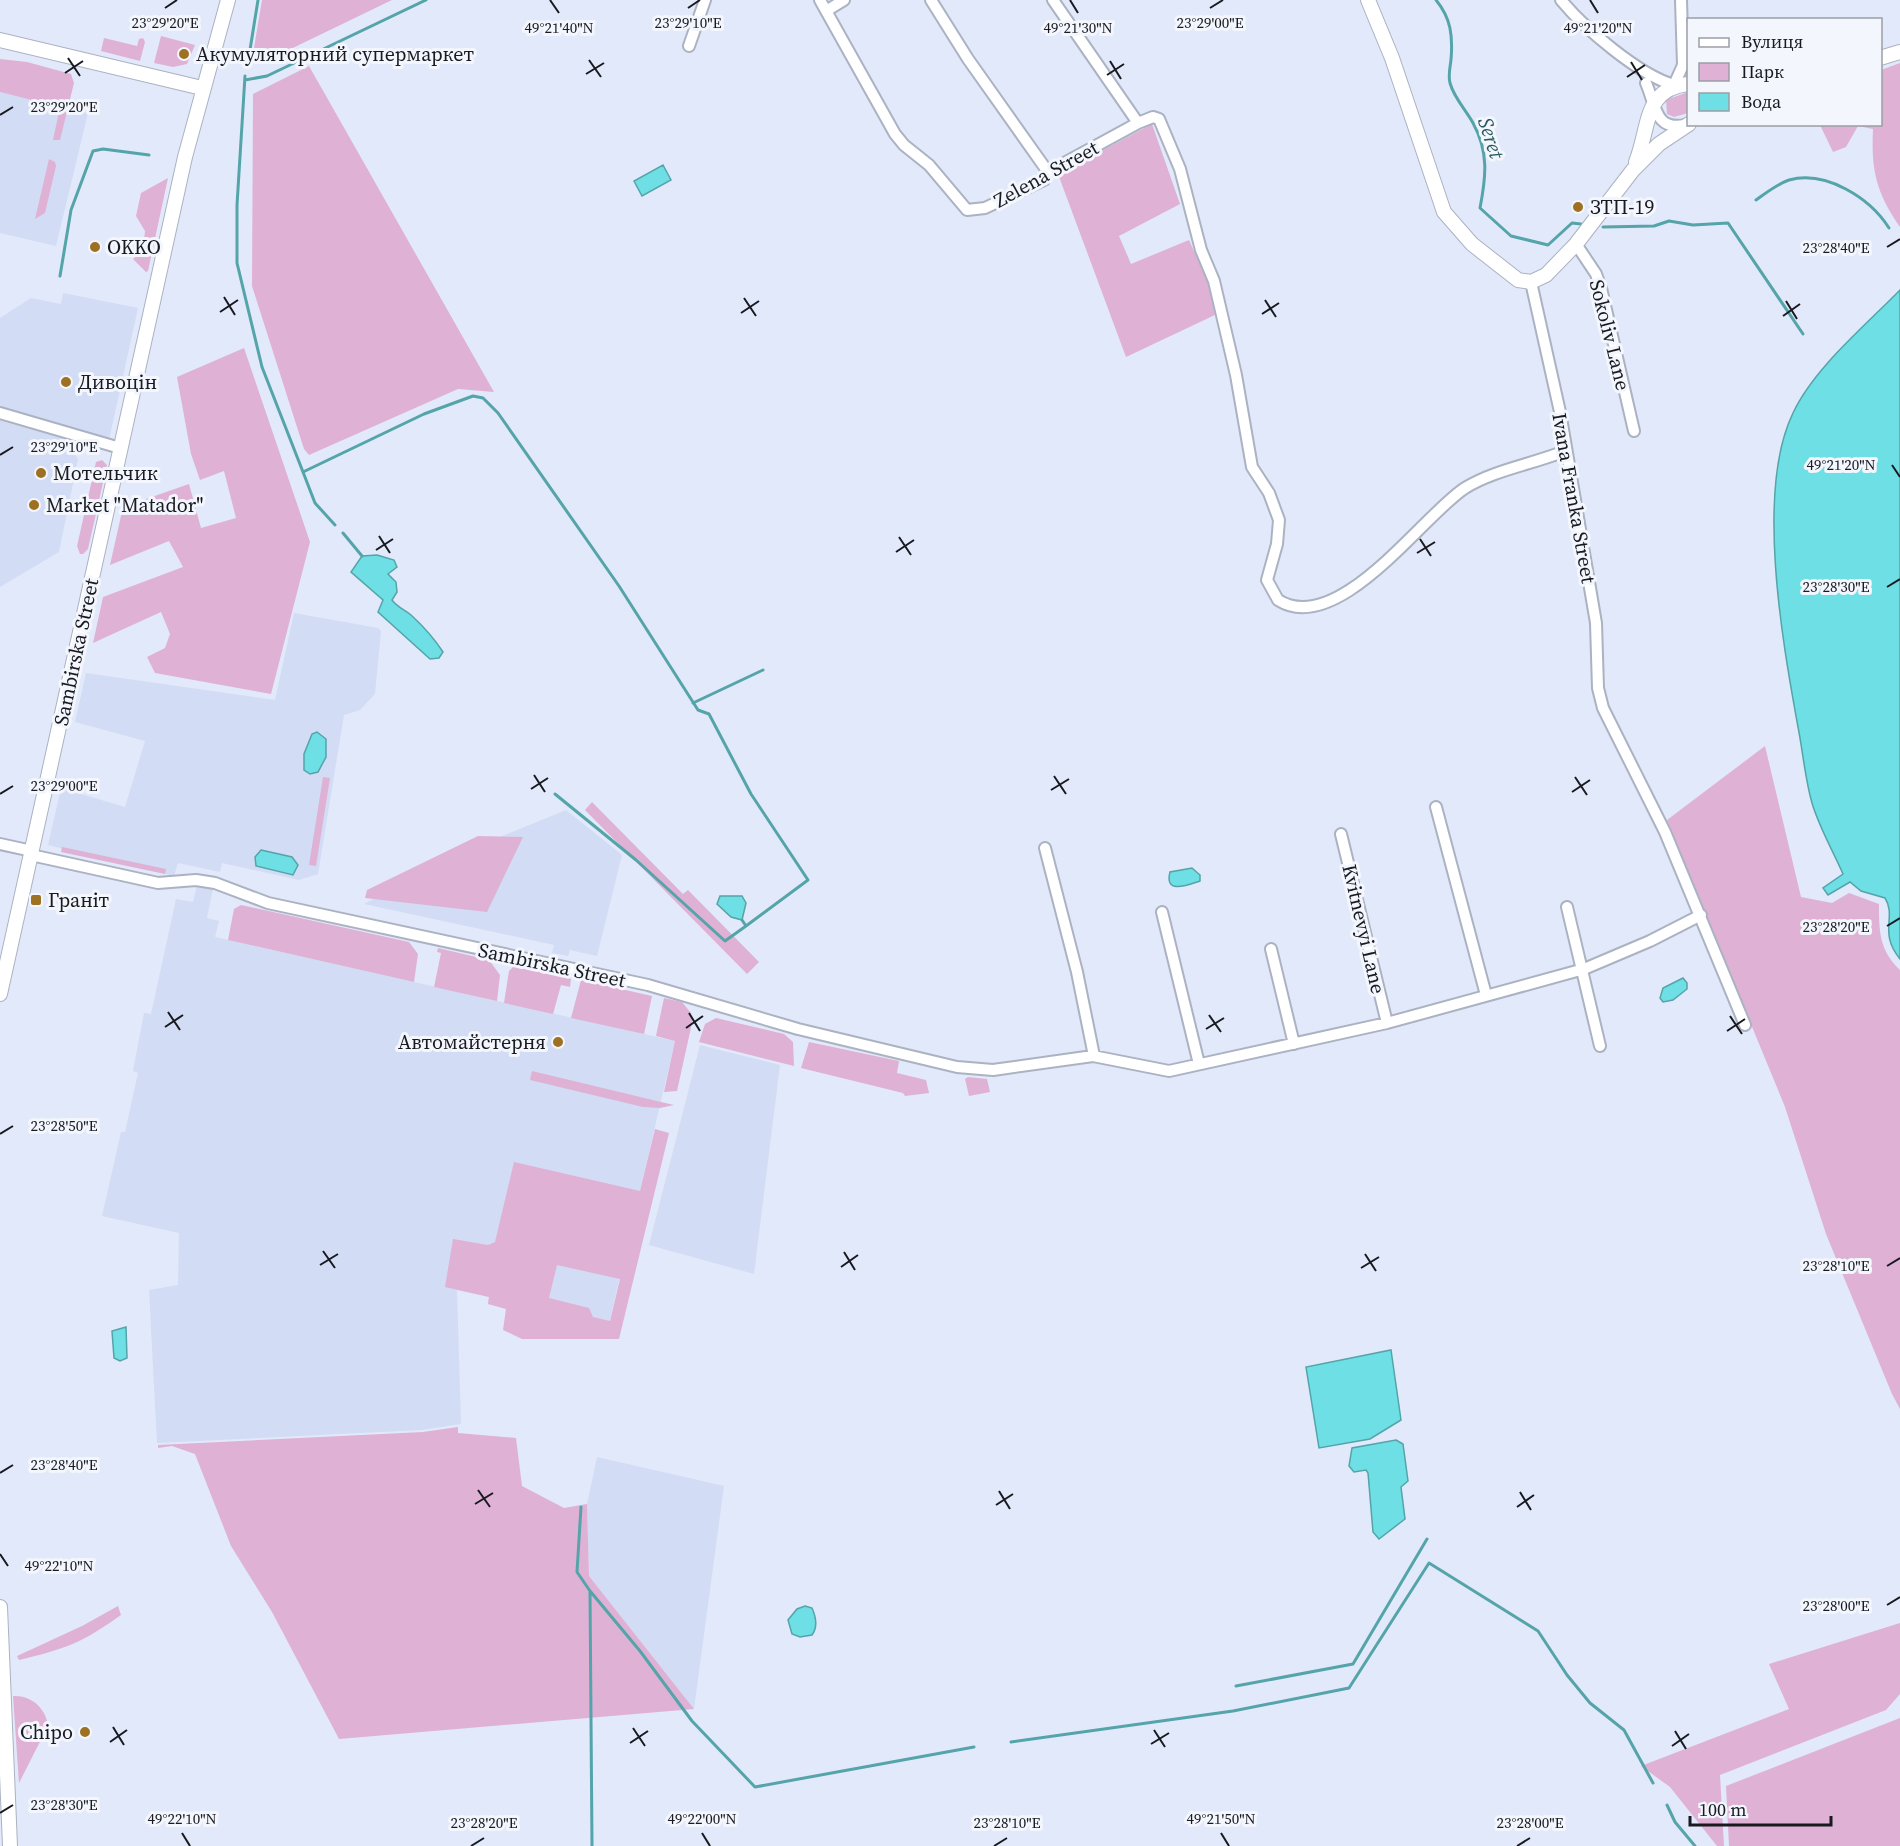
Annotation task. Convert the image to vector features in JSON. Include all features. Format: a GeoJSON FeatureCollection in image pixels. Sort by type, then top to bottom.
{"type":"FeatureCollection","features":[{"type":"Feature","properties":{"kind":"main road","name":"Sambirska Street"},"geometry":{"type":"LineString","coordinates":[[0,994],[202,88],[228,0]]}},
{"type":"Feature","properties":{"kind":"main road"},"geometry":{"type":"LineString","coordinates":[[1368,0],[1398,76],[1444,212],[1472,244],[1501,269],[1518,280],[1531,282],[1546,275],[1576,244],[1633,170],[1659,144],[1687,125]]}},
{"type":"Feature","properties":{"kind":"main road"},"geometry":{"type":"LineString","coordinates":[[0,40],[202,88]]}},
{"type":"Feature","properties":{"kind":"main road"},"geometry":{"type":"LineString","coordinates":[[1882,58],[1900,52]]}},
{"type":"Feature","properties":{"kind":"main road"},"geometry":{"type":"LineString","coordinates":[[1633,170],[1643,144],[1654,102],[1662,92],[1682,84]]}},
{"type":"Feature","properties":{"kind":"main road"},"geometry":{"type":"LineString","coordinates":[[0,1607],[10,1846]]}},
{"type":"Feature","properties":{"kind":"street"},"geometry":{"type":"LineString","coordinates":[[688,46],[705,0]]}},
{"type":"Feature","properties":{"kind":"street"},"geometry":{"type":"LineString","coordinates":[[820,0],[826,11],[844,0]]}},
{"type":"Feature","properties":{"kind":"street"},"geometry":{"type":"LineString","coordinates":[[931,0],[968,59],[1048,172]]}},
{"type":"Feature","properties":{"kind":"street"},"geometry":{"type":"LineString","coordinates":[[1053,0],[1138,123],[1153,117],[1159,119],[1163,126],[1186,190],[1201,250],[1215,281],[1236,375],[1252,467],[1269,493],[1279,520],[1279,532],[1267,580],[1278,600],[1303,607],[1333,597],[1377,571],[1466,487],[1565,451]]}},
{"type":"Feature","properties":{"kind":"street"},"geometry":{"type":"LineString","coordinates":[[1561,0],[1590,29],[1641,70],[1682,84],[1686,69],[1681,0]]}},
{"type":"Feature","properties":{"kind":"street","name":"Zelena Street"},"geometry":{"type":"LineString","coordinates":[[826,11],[899,140],[929,165],[967,210],[985,208],[1044,180],[1048,172],[1138,123]]}},
{"type":"Feature","properties":{"kind":"street"},"geometry":{"type":"LineString","coordinates":[[1641,70],[1658,115],[1667,126],[1687,124]]}},
{"type":"Feature","properties":{"kind":"street"},"geometry":{"type":"LineString","coordinates":[[1646,84],[1648,119]]}},
{"type":"Feature","properties":{"kind":"street","name":"Sokoliv Lane"},"geometry":{"type":"LineString","coordinates":[[1576,244],[1596,274],[1601,288],[1634,431]]}},
{"type":"Feature","properties":{"kind":"street","name":"Ivana Franka Street"},"geometry":{"type":"LineString","coordinates":[[1531,282],[1548,349],[1596,622],[1598,688],[1603,708],[1659,820],[1701,915],[1745,1025]]}},
{"type":"Feature","properties":{"kind":"street"},"geometry":{"type":"LineString","coordinates":[[0,413],[120,448]]}},
{"type":"Feature","properties":{"kind":"street"},"geometry":{"type":"LineString","coordinates":[[1436,807],[1486,995]]}},
{"type":"Feature","properties":{"kind":"street","name":"Kvitnevyi Lane"},"geometry":{"type":"LineString","coordinates":[[1341,834],[1387,1023]]}},
{"type":"Feature","properties":{"kind":"street"},"geometry":{"type":"LineString","coordinates":[[0,844],[31,853]]}},
{"type":"Feature","properties":{"kind":"street"},"geometry":{"type":"LineString","coordinates":[[1045,848],[1077,972],[1094,1056]]}},
{"type":"Feature","properties":{"kind":"street","name":"Sambirska Street"},"geometry":{"type":"LineString","coordinates":[[31,853],[158,883],[196,880],[215,883],[268,903],[648,985],[798,1029],[957,1067],[993,1070],[1094,1056],[1169,1071],[1294,1044],[1387,1023],[1584,969],[1701,915]]}},
{"type":"Feature","properties":{"kind":"street"},"geometry":{"type":"LineString","coordinates":[[1567,907],[1584,969],[1600,1046]]}},
{"type":"Feature","properties":{"kind":"street"},"geometry":{"type":"LineString","coordinates":[[1162,912],[1199,1064]]}},
{"type":"Feature","properties":{"kind":"street"},"geometry":{"type":"LineString","coordinates":[[1271,949],[1294,1044]]}},
{"type":"Feature","properties":{"kind":"shaded area"},"geometry":{"type":"Polygon","coordinates":[[[0,92],[88,113],[56,246],[0,233],[0,92]]]}},
{"type":"Feature","properties":{"kind":"shaded area"},"geometry":{"type":"Polygon","coordinates":[[[63,293],[138,308],[109,440],[0,409],[0,318],[31,298],[61,304],[63,293]]]}},
{"type":"Feature","properties":{"kind":"shaded area","name":"Market \"Matador\""},"geometry":{"type":"Polygon","coordinates":[[[0,419],[61,436],[78,459],[59,552],[0,587],[0,419]]]}},
{"type":"Feature","properties":{"kind":"shaded area"},"geometry":{"type":"Polygon","coordinates":[[[294,613],[378,628],[381,631],[375,694],[360,710],[344,715],[318,874],[299,880],[222,863],[220,872],[178,863],[174,876],[48,845],[61,788],[125,807],[145,741],[75,722],[86,673],[275,700],[294,613]]]}},
{"type":"Feature","properties":{"kind":"shaded area"},"geometry":{"type":"Polygon","coordinates":[[[566,810],[622,855],[597,956],[570,950],[568,956],[552,953],[554,945],[364,904],[454,856],[566,810]]]}},
{"type":"Feature","properties":{"kind":"shaded area"},"geometry":{"type":"Polygon","coordinates":[[[197,885],[213,889],[207,918],[219,921],[215,937],[675,1041],[607,1332],[488,1304],[489,1297],[457,1290],[461,1424],[422,1430],[157,1443],[149,1290],[178,1285],[179,1233],[102,1216],[121,1132],[125,1132],[138,1073],[133,1071],[144,1013],[151,1014],[176,899],[193,902],[197,885]]]}},
{"type":"Feature","properties":{"kind":"shaded area"},"geometry":{"type":"Polygon","coordinates":[[[700,1045],[780,1065],[754,1274],[649,1245],[700,1045]]]}},
{"type":"Feature","properties":{"kind":"shaded area"},"geometry":{"type":"Polygon","coordinates":[[[597,1457],[724,1486],[694,1709],[589,1576],[587,1504],[597,1457]]]}},
{"type":"Feature","properties":{"kind":"green space"},"geometry":{"type":"Polygon","coordinates":[[[262,0],[392,0],[270,59],[252,60],[262,0]]]}},
{"type":"Feature","properties":{"kind":"green space"},"geometry":{"type":"Polygon","coordinates":[[[161,36],[195,45],[187,64],[173,67],[154,63],[161,36]]]}},
{"type":"Feature","properties":{"kind":"green space"},"geometry":{"type":"Polygon","coordinates":[[[104,38],[137,46],[139,39],[143,38],[145,42],[140,61],[101,51],[104,38]]]}},
{"type":"Feature","properties":{"kind":"green space"},"geometry":{"type":"Polygon","coordinates":[[[0,59],[27,62],[71,74],[74,83],[60,140],[53,140],[60,107],[0,92],[0,59]]]}},
{"type":"Feature","properties":{"kind":"green space"},"geometry":{"type":"Polygon","coordinates":[[[1900,63],[1900,227],[1880,191],[1874,169],[1873,129],[1858,126],[1882,126],[1882,70],[1900,63]]]}},
{"type":"Feature","properties":{"kind":"green space"},"geometry":{"type":"Polygon","coordinates":[[[309,66],[494,392],[458,389],[309,455],[304,449],[252,286],[253,94],[309,66]]]}},
{"type":"Feature","properties":{"kind":"green space"},"geometry":{"type":"Polygon","coordinates":[[[1687,92],[1687,113],[1674,117],[1667,114],[1666,100],[1687,92]]]}},
{"type":"Feature","properties":{"kind":"green space"},"geometry":{"type":"Polygon","coordinates":[[[1152,124],[1180,204],[1119,236],[1131,264],[1189,240],[1208,282],[1217,314],[1126,357],[1058,174],[1152,124]]]}},
{"type":"Feature","properties":{"kind":"green space"},"geometry":{"type":"Polygon","coordinates":[[[1820,126],[1858,126],[1846,147],[1833,152],[1820,126]]]}},
{"type":"Feature","properties":{"kind":"green space"},"geometry":{"type":"Polygon","coordinates":[[[49,159],[55,162],[56,166],[45,213],[35,219],[49,159]]]}},
{"type":"Feature","properties":{"kind":"green space"},"geometry":{"type":"Polygon","coordinates":[[[168,178],[146,272],[133,259],[143,250],[145,231],[136,216],[141,193],[168,178]]]}},
{"type":"Feature","properties":{"kind":"green space"},"geometry":{"type":"Polygon","coordinates":[[[244,348],[310,542],[271,694],[155,673],[147,657],[165,648],[170,634],[161,612],[93,643],[103,597],[183,567],[169,541],[110,565],[123,507],[189,484],[201,528],[236,518],[224,471],[200,480],[191,454],[177,377],[244,348]]]}},
{"type":"Feature","properties":{"kind":"green space"},"geometry":{"type":"Polygon","coordinates":[[[102,460],[107,465],[88,549],[80,554],[77,546],[96,462],[102,460]]]}},
{"type":"Feature","properties":{"kind":"green space"},"geometry":{"type":"Polygon","coordinates":[[[1765,746],[1801,897],[1832,903],[1849,893],[1879,904],[1879,923],[1884,947],[1900,970],[1900,1409],[1826,1234],[1785,1107],[1667,820],[1765,746]]]}},
{"type":"Feature","properties":{"kind":"green space"},"geometry":{"type":"Polygon","coordinates":[[[323,777],[330,778],[316,866],[309,865],[323,777]]]}},
{"type":"Feature","properties":{"kind":"green space"},"geometry":{"type":"Polygon","coordinates":[[[592,802],[683,894],[688,890],[759,962],[747,974],[585,810],[592,802]]]}},
{"type":"Feature","properties":{"kind":"green space"},"geometry":{"type":"Polygon","coordinates":[[[478,836],[523,837],[487,912],[365,898],[367,890],[478,836]]]}},
{"type":"Feature","properties":{"kind":"green space"},"geometry":{"type":"Polygon","coordinates":[[[62,847],[166,869],[165,874],[61,852],[62,847]]]}},
{"type":"Feature","properties":{"kind":"green space"},"geometry":{"type":"Polygon","coordinates":[[[241,905],[409,942],[418,954],[414,982],[228,940],[234,909],[241,905]]]}},
{"type":"Feature","properties":{"kind":"green space"},"geometry":{"type":"Polygon","coordinates":[[[438,948],[489,960],[500,975],[497,1001],[434,987],[441,953],[437,952],[438,948]]]}},
{"type":"Feature","properties":{"kind":"green space"},"geometry":{"type":"Polygon","coordinates":[[[514,966],[571,979],[570,987],[561,985],[553,1014],[504,1003],[509,971],[514,966]]]}},
{"type":"Feature","properties":{"kind":"green space"},"geometry":{"type":"Polygon","coordinates":[[[581,980],[652,996],[644,1034],[571,1018],[581,980]]]}},
{"type":"Feature","properties":{"kind":"green space"},"geometry":{"type":"Polygon","coordinates":[[[664,998],[682,1002],[691,1013],[692,1023],[677,1091],[664,1092],[675,1041],[656,1036],[664,998]]]}},
{"type":"Feature","properties":{"kind":"green space"},"geometry":{"type":"Polygon","coordinates":[[[716,1018],[784,1034],[793,1042],[794,1066],[699,1042],[705,1024],[716,1018]]]}},
{"type":"Feature","properties":{"kind":"green space"},"geometry":{"type":"Polygon","coordinates":[[[809,1042],[899,1061],[897,1073],[926,1080],[929,1093],[905,1096],[903,1093],[801,1068],[809,1042]]]}},
{"type":"Feature","properties":{"kind":"green space"},"geometry":{"type":"Polygon","coordinates":[[[532,1071],[674,1105],[660,1108],[643,1107],[530,1080],[532,1071]]]}},
{"type":"Feature","properties":{"kind":"green space"},"geometry":{"type":"Polygon","coordinates":[[[968,1077],[987,1079],[990,1092],[969,1096],[965,1079],[968,1077]]]}},
{"type":"Feature","properties":{"kind":"green space"},"geometry":{"type":"Polygon","coordinates":[[[655,1129],[669,1133],[619,1339],[522,1339],[503,1330],[506,1309],[488,1304],[489,1297],[445,1287],[453,1239],[488,1245],[495,1242],[514,1162],[640,1191],[655,1129]],[[557,1265],[549,1298],[589,1308],[593,1317],[610,1321],[620,1279],[557,1265]]]}},
{"type":"Feature","properties":{"kind":"green space"},"geometry":{"type":"Polygon","coordinates":[[[458,1427],[458,1433],[516,1438],[522,1486],[564,1508],[587,1504],[589,1576],[694,1709],[339,1739],[272,1612],[231,1546],[195,1454],[172,1446],[158,1448],[158,1445],[423,1432],[458,1427]]]}},
{"type":"Feature","properties":{"kind":"green space"},"geometry":{"type":"Polygon","coordinates":[[[118,1606],[121,1615],[84,1639],[19,1660],[17,1656],[82,1626],[118,1606]]]}},
{"type":"Feature","properties":{"kind":"green space"},"geometry":{"type":"Polygon","coordinates":[[[1900,1623],[1900,1694],[1886,1710],[1720,1775],[1724,1846],[1717,1846],[1670,1787],[1641,1766],[1789,1709],[1769,1664],[1900,1623]]]}},
{"type":"Feature","properties":{"kind":"green space"},"geometry":{"type":"Polygon","coordinates":[[[13,1696],[31,1700],[41,1708],[48,1726],[19,1783],[13,1696]]]}},
{"type":"Feature","properties":{"kind":"green space"},"geometry":{"type":"Polygon","coordinates":[[[1900,1718],[1900,1846],[1729,1846],[1726,1786],[1900,1718]]]}},
{"type":"Feature","properties":{"kind":"water"},"geometry":{"type":"Polygon","coordinates":[[[663,165],[671,180],[642,196],[634,181],[663,165]]]}},
{"type":"Feature","properties":{"kind":"water"},"geometry":{"type":"Polygon","coordinates":[[[1900,290],[1900,959],[1890,941],[1889,912],[1885,898],[1861,891],[1850,882],[1828,895],[1823,888],[1843,874],[1818,821],[1808,785],[1780,612],[1774,525],[1776,483],[1782,445],[1793,413],[1802,396],[1827,364],[1900,290]]]}},
{"type":"Feature","properties":{"kind":"water"},"geometry":{"type":"Polygon","coordinates":[[[377,555],[394,560],[397,567],[388,574],[396,582],[397,592],[392,600],[411,615],[432,637],[443,652],[439,658],[430,659],[378,612],[383,600],[351,572],[362,556],[377,555]]]}},
{"type":"Feature","properties":{"kind":"water"},"geometry":{"type":"Polygon","coordinates":[[[317,732],[326,739],[326,757],[318,772],[310,774],[304,770],[304,754],[312,734],[317,732]]]}},
{"type":"Feature","properties":{"kind":"water"},"geometry":{"type":"Polygon","coordinates":[[[261,850],[292,857],[298,865],[293,875],[256,866],[255,857],[261,850]]]}},
{"type":"Feature","properties":{"kind":"water"},"geometry":{"type":"Polygon","coordinates":[[[1192,868],[1200,875],[1200,881],[1178,887],[1170,884],[1170,872],[1192,868]]]}},
{"type":"Feature","properties":{"kind":"water"},"geometry":{"type":"Polygon","coordinates":[[[720,896],[742,896],[746,903],[742,920],[731,917],[717,904],[720,896]]]}},
{"type":"Feature","properties":{"kind":"water"},"geometry":{"type":"Polygon","coordinates":[[[1683,978],[1687,983],[1687,989],[1673,1000],[1663,1002],[1660,998],[1663,988],[1683,978]]]}},
{"type":"Feature","properties":{"kind":"water"},"geometry":{"type":"Polygon","coordinates":[[[126,1327],[127,1358],[120,1361],[114,1358],[112,1331],[126,1327]]]}},
{"type":"Feature","properties":{"kind":"water"},"geometry":{"type":"Polygon","coordinates":[[[1391,1350],[1401,1420],[1370,1439],[1319,1448],[1306,1367],[1391,1350]]]}},
{"type":"Feature","properties":{"kind":"water"},"geometry":{"type":"Polygon","coordinates":[[[1396,1440],[1403,1444],[1408,1481],[1401,1487],[1405,1519],[1379,1539],[1373,1532],[1368,1473],[1366,1470],[1354,1472],[1349,1466],[1352,1448],[1396,1440]]]}},
{"type":"Feature","properties":{"kind":"water"},"geometry":{"type":"Polygon","coordinates":[[[805,1606],[812,1608],[816,1625],[812,1635],[800,1637],[792,1634],[788,1620],[797,1609],[805,1606]]]}},
{"type":"Feature","properties":{"kind":"waterway"},"geometry":{"type":"LineString","coordinates":[[249,56],[258,0]]}},
{"type":"Feature","properties":{"kind":"waterway"},"geometry":{"type":"LineString","coordinates":[[245,80],[267,76],[426,0]]}},
{"type":"Feature","properties":{"kind":"waterway","name":"Seret"},"geometry":{"type":"LineString","coordinates":[[1436,0],[1450,28],[1452,43],[1450,83],[1482,144],[1485,175],[1480,208],[1511,236],[1548,245],[1572,223],[1581,224]]}},
{"type":"Feature","properties":{"kind":"waterway"},"geometry":{"type":"LineString","coordinates":[[245,76],[237,205],[237,263],[262,367],[303,472],[424,414],[473,396],[483,398],[498,413],[619,586],[698,710],[709,714],[751,794],[808,880],[746,926],[742,920]]}},
{"type":"Feature","properties":{"kind":"waterway"},"geometry":{"type":"LineString","coordinates":[[60,276],[71,210],[93,151],[103,149],[149,155]]}},
{"type":"Feature","properties":{"kind":"waterway","name":"Seret"},"geometry":{"type":"LineString","coordinates":[[1756,200],[1789,180],[1818,179],[1846,189],[1859,197],[1871,206],[1889,228]]}},
{"type":"Feature","properties":{"kind":"waterway","name":"Seret"},"geometry":{"type":"LineString","coordinates":[[1603,227],[1654,226],[1669,221],[1693,225],[1728,223],[1803,334]]}},
{"type":"Feature","properties":{"kind":"waterway"},"geometry":{"type":"LineString","coordinates":[[303,472],[315,503],[335,525]]}},
{"type":"Feature","properties":{"kind":"waterway"},"geometry":{"type":"LineString","coordinates":[[343,533],[362,556]]}},
{"type":"Feature","properties":{"kind":"waterway"},"geometry":{"type":"LineString","coordinates":[[693,703],[763,670]]}},
{"type":"Feature","properties":{"kind":"waterway"},"geometry":{"type":"LineString","coordinates":[[555,794],[636,860],[725,941],[746,926]]}},
{"type":"Feature","properties":{"kind":"waterway"},"geometry":{"type":"LineString","coordinates":[[581,1507],[577,1572],[590,1591],[592,1846]]}},
{"type":"Feature","properties":{"kind":"waterway"},"geometry":{"type":"LineString","coordinates":[[1236,1686],[1353,1664],[1427,1539]]}},
{"type":"Feature","properties":{"kind":"waterway"},"geometry":{"type":"LineString","coordinates":[[1011,1742],[1233,1711],[1349,1688],[1429,1563],[1538,1631],[1567,1675],[1590,1703],[1624,1730],[1653,1783]]}},
{"type":"Feature","properties":{"kind":"waterway"},"geometry":{"type":"LineString","coordinates":[[590,1591],[640,1651],[692,1721],[755,1787],[974,1747]]}},
{"type":"Feature","properties":{"kind":"waterway"},"geometry":{"type":"LineString","coordinates":[[1667,1805],[1675,1822],[1695,1846]]}},
{"type":"Feature","properties":{"kind":"place","name":"Акумуляторний супермаркет"},"geometry":{"type":"Point","coordinates":[184,54]}},
{"type":"Feature","properties":{"kind":"place","name":"ЗТП-19"},"geometry":{"type":"Point","coordinates":[1578,207]}},
{"type":"Feature","properties":{"kind":"place","name":"OKKO"},"geometry":{"type":"Point","coordinates":[95,247]}},
{"type":"Feature","properties":{"kind":"place","name":"Дивоцін"},"geometry":{"type":"Point","coordinates":[66,382]}},
{"type":"Feature","properties":{"kind":"place","name":"Мотельчик"},"geometry":{"type":"Point","coordinates":[41,473]}},
{"type":"Feature","properties":{"kind":"place","name":"Market \"Matador\""},"geometry":{"type":"Point","coordinates":[34,505]}},
{"type":"Feature","properties":{"kind":"place","name":"Граніт"},"geometry":{"type":"Point","coordinates":[36,900]}},
{"type":"Feature","properties":{"kind":"place","name":"Автомайстерня"},"geometry":{"type":"Point","coordinates":[558,1042]}},
{"type":"Feature","properties":{"kind":"place","name":"Chipo"},"geometry":{"type":"Point","coordinates":[85,1732]}}]}
